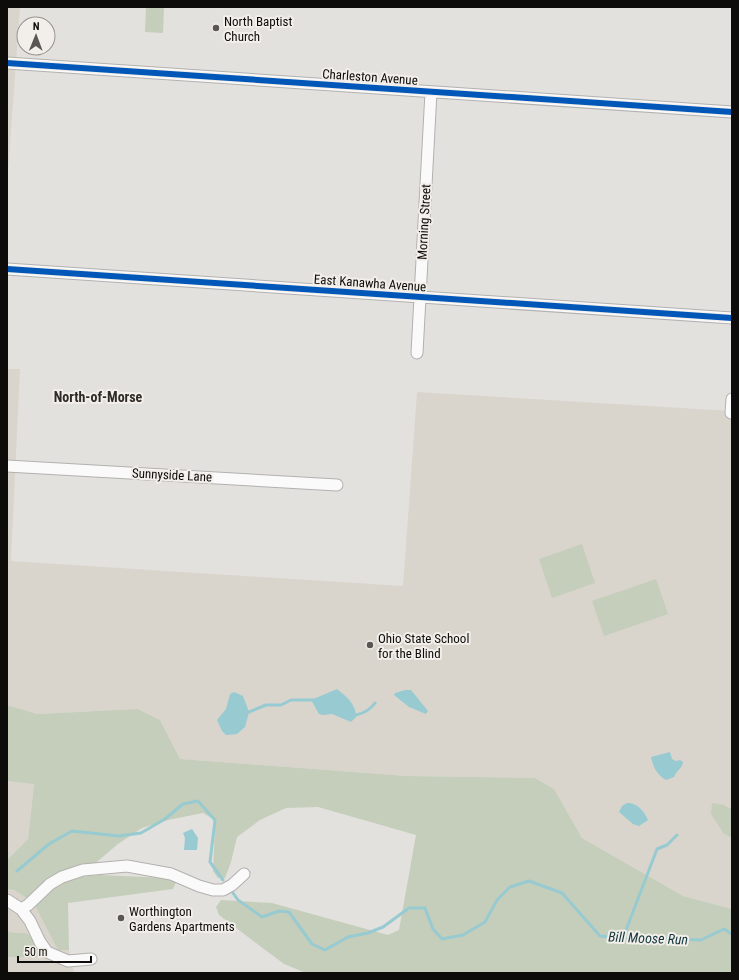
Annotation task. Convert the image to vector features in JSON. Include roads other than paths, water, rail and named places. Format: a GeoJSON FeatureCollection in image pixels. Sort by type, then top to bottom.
{"type":"FeatureCollection","features":[{"type":"Feature","properties":{"kind":"street","name":"Charleston Avenue"},"geometry":{"type":"LineString","coordinates":[[7,63],[732,112]]}},
{"type":"Feature","properties":{"kind":"street","name":"Morning Street"},"geometry":{"type":"LineString","coordinates":[[417,353],[431,92]]}},
{"type":"Feature","properties":{"kind":"street","name":"East Kanawha Avenue"},"geometry":{"type":"LineString","coordinates":[[7,269],[732,318]]}},
{"type":"Feature","properties":{"kind":"street"},"geometry":{"type":"LineString","coordinates":[[731,413],[732,399]]}},
{"type":"Feature","properties":{"kind":"street","name":"Sunnyside Lane"},"geometry":{"type":"LineString","coordinates":[[7,466],[337,485]]}},
{"type":"Feature","properties":{"kind":"street"},"geometry":{"type":"LineString","coordinates":[[21,909],[28,905],[50,884],[62,876],[83,870],[127,866],[171,874],[199,886],[213,890],[223,890],[232,885],[244,874]]}},
{"type":"Feature","properties":{"kind":"street"},"geometry":{"type":"LineString","coordinates":[[7,900],[21,909],[30,920],[40,942],[47,952],[68,961],[91,959]]}},
{"type":"Feature","properties":{"kind":"water"},"geometry":{"type":"Polygon","coordinates":[[[337,689],[352,704],[356,712],[356,717],[351,722],[332,714],[319,714],[311,700],[337,689]]]}},
{"type":"Feature","properties":{"kind":"water"},"geometry":{"type":"Polygon","coordinates":[[[411,690],[428,711],[426,714],[409,707],[394,695],[395,693],[411,690]]]}},
{"type":"Feature","properties":{"kind":"water"},"geometry":{"type":"Polygon","coordinates":[[[234,692],[243,696],[249,712],[245,727],[237,734],[226,735],[222,731],[217,720],[226,709],[230,694],[234,692]]]}},
{"type":"Feature","properties":{"kind":"water"},"geometry":{"type":"Polygon","coordinates":[[[670,752],[672,759],[683,762],[682,766],[674,777],[666,780],[660,776],[656,770],[651,757],[670,752]]]}},
{"type":"Feature","properties":{"kind":"water"},"geometry":{"type":"Polygon","coordinates":[[[627,803],[634,804],[640,808],[648,820],[639,826],[633,824],[619,812],[622,806],[627,803]]]}},
{"type":"Feature","properties":{"kind":"water"},"geometry":{"type":"Polygon","coordinates":[[[192,829],[198,838],[197,850],[184,850],[185,838],[183,833],[192,829]]]}},
{"type":"Feature","properties":{"kind":"waterway"},"geometry":{"type":"LineString","coordinates":[[249,712],[266,705],[281,705],[291,700],[315,700]]}},
{"type":"Feature","properties":{"kind":"waterway"},"geometry":{"type":"LineString","coordinates":[[353,714],[356,715],[365,712],[375,703]]}},
{"type":"Feature","properties":{"kind":"waterway","name":"Bill Moose Run"},"geometry":{"type":"LineString","coordinates":[[17,871],[49,844],[72,831],[119,836],[141,833],[165,819],[183,804],[198,801],[215,820],[210,862],[223,880]]}},
{"type":"Feature","properties":{"kind":"waterway"},"geometry":{"type":"LineString","coordinates":[[623,938],[657,849],[667,845],[677,835]]}},
{"type":"Feature","properties":{"kind":"waterway","name":"Bill Moose Run"},"geometry":{"type":"LineString","coordinates":[[233,893],[238,900],[262,917],[279,911],[289,912],[312,944],[325,950],[348,937],[368,933],[383,927],[409,908],[425,908],[433,929],[442,939],[463,935],[485,922],[497,900],[510,887],[529,881],[562,893],[600,936],[701,940],[724,929],[732,934]]}},
{"type":"Feature","properties":{"kind":"place","name":"North Baptist Church"},"geometry":{"type":"Point","coordinates":[216,28]}},
{"type":"Feature","properties":{"kind":"place","name":"Ohio State School for the Blind"},"geometry":{"type":"Point","coordinates":[370,645]}},
{"type":"Feature","properties":{"kind":"place","name":"Worthington Gardens Apartments"},"geometry":{"type":"Point","coordinates":[121,918]}},
{"type":"Feature","properties":{"kind":"district","name":"North-of-Morse"},"geometry":{"type":"Point","coordinates":[98,397]}}]}
